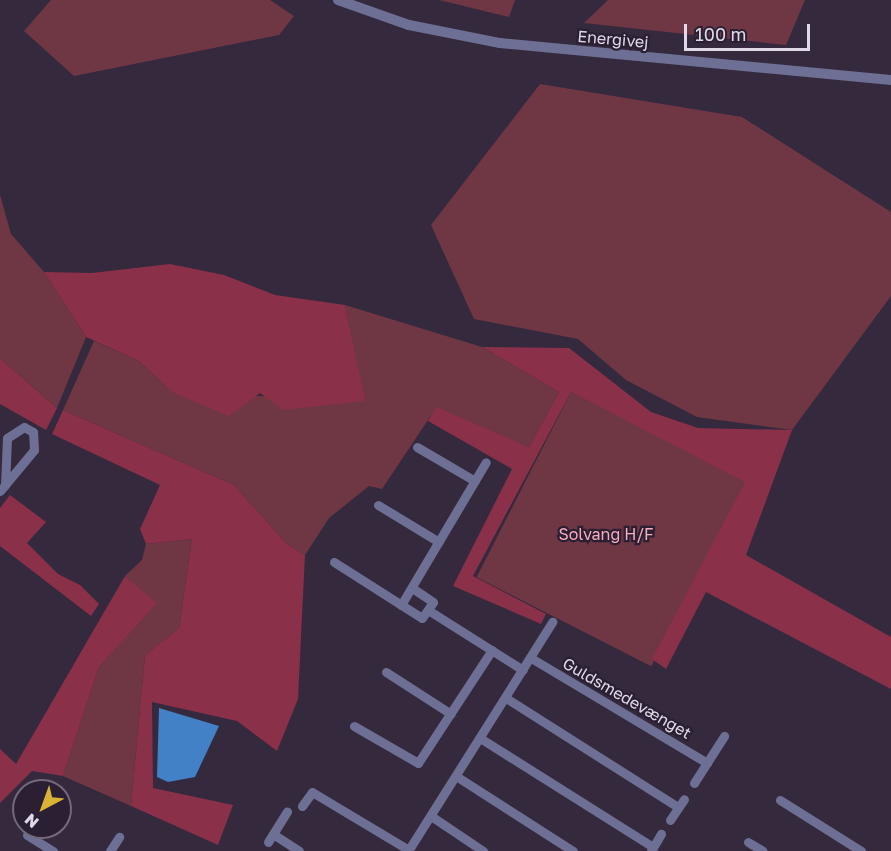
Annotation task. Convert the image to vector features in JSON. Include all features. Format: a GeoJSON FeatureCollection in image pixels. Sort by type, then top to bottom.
{"type":"FeatureCollection","features":[{"type":"Feature","properties":{"kind":"street","name":"Energivej"},"geometry":{"type":"LineString","coordinates":[[338,0],[408,25],[500,43],[891,80]]}},
{"type":"Feature","properties":{"kind":"street"},"geometry":{"type":"LineString","coordinates":[[24,427],[33,432],[34,450],[2,488],[7,438],[24,427]]}},
{"type":"Feature","properties":{"kind":"street"},"geometry":{"type":"LineString","coordinates":[[417,447],[475,481]]}},
{"type":"Feature","properties":{"kind":"street"},"geometry":{"type":"LineString","coordinates":[[402,605],[486,462]]}},
{"type":"Feature","properties":{"kind":"street"},"geometry":{"type":"LineString","coordinates":[[378,505],[439,542]]}},
{"type":"Feature","properties":{"kind":"street"},"geometry":{"type":"LineString","coordinates":[[334,562],[422,618],[433,602],[412,588]]}},
{"type":"Feature","properties":{"kind":"street"},"geometry":{"type":"LineString","coordinates":[[428,610],[524,670]]}},
{"type":"Feature","properties":{"kind":"street"},"geometry":{"type":"LineString","coordinates":[[302,806],[312,792],[409,850],[552,622]]}},
{"type":"Feature","properties":{"kind":"street"},"geometry":{"type":"LineString","coordinates":[[354,726],[418,764],[492,650]]}},
{"type":"Feature","properties":{"kind":"street","name":"Guldsmedevænget"},"geometry":{"type":"LineString","coordinates":[[531,658],[707,763]]}},
{"type":"Feature","properties":{"kind":"street"},"geometry":{"type":"LineString","coordinates":[[386,672],[451,714]]}},
{"type":"Feature","properties":{"kind":"street"},"geometry":{"type":"LineString","coordinates":[[506,698],[678,807]]}},
{"type":"Feature","properties":{"kind":"street"},"geometry":{"type":"LineString","coordinates":[[694,783],[724,736]]}},
{"type":"Feature","properties":{"kind":"street"},"geometry":{"type":"LineString","coordinates":[[480,738],[652,849],[661,834]]}},
{"type":"Feature","properties":{"kind":"street"},"geometry":{"type":"LineString","coordinates":[[456,776],[573,851]]}},
{"type":"Feature","properties":{"kind":"street"},"geometry":{"type":"LineString","coordinates":[[670,820],[684,799]]}},
{"type":"Feature","properties":{"kind":"street"},"geometry":{"type":"LineString","coordinates":[[780,800],[861,851]]}},
{"type":"Feature","properties":{"kind":"street"},"geometry":{"type":"LineString","coordinates":[[287,812],[271,838],[299,851]]}},
{"type":"Feature","properties":{"kind":"street"},"geometry":{"type":"LineString","coordinates":[[431,816],[483,851]]}},
{"type":"Feature","properties":{"kind":"street"},"geometry":{"type":"LineString","coordinates":[[110,851],[119,837]]}},
{"type":"Feature","properties":{"kind":"street"},"geometry":{"type":"LineString","coordinates":[[34,839],[53,851]]}},
{"type":"Feature","properties":{"kind":"street"},"geometry":{"type":"LineString","coordinates":[[748,842],[763,851]]}},
{"type":"Feature","properties":{"kind":"green space"},"geometry":{"type":"Polygon","coordinates":[[[51,0],[270,0],[294,16],[279,35],[74,76],[24,31],[51,0]]]}},
{"type":"Feature","properties":{"kind":"green space"},"geometry":{"type":"Polygon","coordinates":[[[439,0],[515,0],[509,17],[439,0]]]}},
{"type":"Feature","properties":{"kind":"green space"},"geometry":{"type":"Polygon","coordinates":[[[608,0],[805,0],[786,45],[584,23],[608,0]]]}},
{"type":"Feature","properties":{"kind":"green space"},"geometry":{"type":"Polygon","coordinates":[[[540,84],[742,117],[891,212],[891,296],[792,430],[697,417],[626,380],[578,339],[474,319],[431,225],[540,84]]]}},
{"type":"Feature","properties":{"kind":"green space"},"geometry":{"type":"Polygon","coordinates":[[[0,195],[11,234],[44,272],[86,337],[57,408],[0,358],[0,195]]]}},
{"type":"Feature","properties":{"kind":"green space"},"geometry":{"type":"Polygon","coordinates":[[[345,305],[482,347],[559,392],[529,447],[436,408],[382,489],[369,486],[329,518],[305,555],[287,544],[234,485],[63,410],[94,341],[139,361],[172,392],[364,401],[345,305]]]}},
{"type":"Feature","properties":{"kind":"green space","name":"Solvang H/F"},"geometry":{"type":"Polygon","coordinates":[[[571,392],[746,481],[651,666],[477,577],[571,392]]]}},
{"type":"Feature","properties":{"kind":"green space"},"geometry":{"type":"Polygon","coordinates":[[[192,539],[179,628],[145,655],[131,806],[63,776],[99,667],[156,603],[125,576],[142,560],[146,544],[192,539]]]}},
{"type":"Feature","properties":{"kind":"shaded area"},"geometry":{"type":"Polygon","coordinates":[[[170,264],[224,275],[275,295],[345,305],[365,401],[283,410],[260,393],[229,416],[172,392],[139,361],[86,337],[44,272],[92,273],[170,264]]]}},
{"type":"Feature","properties":{"kind":"shaded area"},"geometry":{"type":"Polygon","coordinates":[[[482,347],[569,348],[651,412],[698,428],[792,430],[746,555],[891,637],[891,689],[706,592],[666,669],[652,659],[745,482],[571,392],[473,576],[546,614],[541,624],[453,586],[512,469],[428,421],[436,407],[529,447],[559,392],[482,347]]]}},
{"type":"Feature","properties":{"kind":"shaded area"},"geometry":{"type":"Polygon","coordinates":[[[0,358],[57,408],[46,430],[0,404],[0,358]]]}},
{"type":"Feature","properties":{"kind":"shaded area"},"geometry":{"type":"Polygon","coordinates":[[[63,410],[234,485],[287,544],[305,555],[298,699],[277,751],[237,721],[152,702],[153,788],[233,805],[218,845],[131,806],[145,655],[179,628],[192,539],[146,544],[140,529],[160,485],[52,434],[63,410]]]}},
{"type":"Feature","properties":{"kind":"shaded area"},"geometry":{"type":"Polygon","coordinates":[[[10,495],[46,522],[27,543],[58,574],[80,585],[99,604],[91,616],[0,546],[0,508],[10,495]]]}},
{"type":"Feature","properties":{"kind":"shaded area"},"geometry":{"type":"Polygon","coordinates":[[[125,576],[157,603],[99,667],[63,776],[32,771],[24,779],[12,779],[12,791],[0,803],[0,749],[16,764],[125,576]]]}},
{"type":"Feature","properties":{"kind":"water"},"geometry":{"type":"Polygon","coordinates":[[[159,708],[219,726],[195,777],[168,782],[157,777],[159,708]]]}}]}
